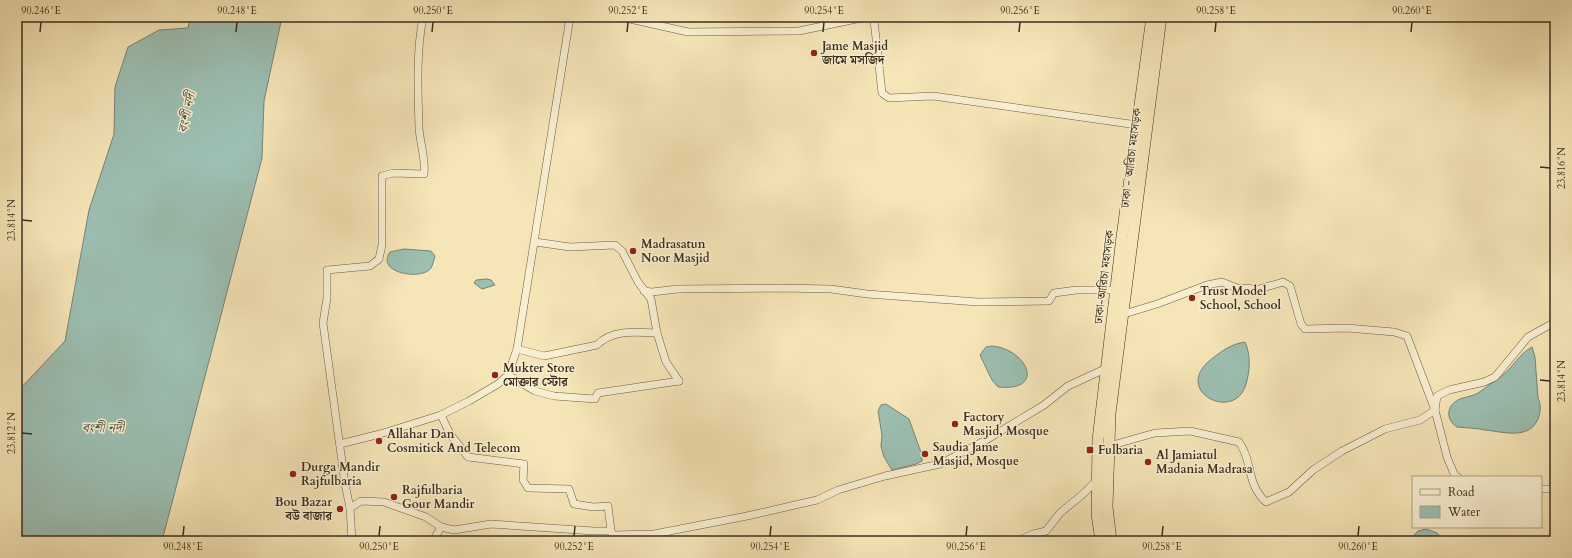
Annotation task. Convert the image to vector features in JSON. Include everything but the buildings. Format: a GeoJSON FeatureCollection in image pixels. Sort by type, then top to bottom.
{"type":"FeatureCollection","features":[{"type":"Feature","properties":{"kind":"highway","name":"ঢাকা-আরিচা মহাসড়ক"},"geometry":{"type":"LineString","coordinates":[[1101,541],[1097,514],[1098,440],[1137,125],[1152,17]]}},
{"type":"Feature","properties":{"kind":"highway","name":"ঢাকা - আরিচা মহাসড়ক"},"geometry":{"type":"LineString","coordinates":[[1111,541],[1107,507],[1110,413],[1124,314],[1161,17]]}},
{"type":"Feature","properties":{"kind":"street"},"geometry":{"type":"LineString","coordinates":[[352,541],[350,508],[345,484],[323,323],[327,298],[328,270],[370,266],[379,259],[382,245],[382,176],[393,173],[424,174],[419,130],[419,39],[423,17]]}},
{"type":"Feature","properties":{"kind":"street"},"geometry":{"type":"LineString","coordinates":[[340,444],[380,434],[441,415],[498,384],[508,374],[516,349],[535,242],[570,17]]}},
{"type":"Feature","properties":{"kind":"street"},"geometry":{"type":"LineString","coordinates":[[621,17],[688,32],[799,31],[871,18],[882,93],[889,98],[933,96],[1137,125]]}},
{"type":"Feature","properties":{"kind":"street"},"geometry":{"type":"LineString","coordinates":[[508,374],[535,391],[554,396],[589,399],[595,399],[598,392],[680,381],[666,362],[657,333],[651,299],[644,291],[622,251],[615,245],[570,247],[535,242]]}},
{"type":"Feature","properties":{"kind":"street"},"geometry":{"type":"LineString","coordinates":[[1124,314],[1215,283],[1222,282],[1237,288],[1259,289],[1283,282],[1290,286],[1301,324],[1305,329],[1347,328],[1394,332],[1407,336],[1435,410],[1447,457],[1455,476]]}},
{"type":"Feature","properties":{"kind":"street"},"geometry":{"type":"LineString","coordinates":[[644,291],[652,292],[678,289],[831,289],[867,294],[978,302],[1049,301],[1054,293],[1076,290],[1116,290]]}},
{"type":"Feature","properties":{"kind":"street"},"geometry":{"type":"LineString","coordinates":[[1109,446],[1155,433],[1190,431],[1238,442],[1245,451],[1252,484],[1258,495],[1266,502],[1289,492],[1313,470],[1342,451],[1385,429],[1420,420],[1435,410],[1437,396],[1449,390],[1484,382],[1495,377],[1528,337],[1555,322]]}},
{"type":"Feature","properties":{"kind":"street"},"geometry":{"type":"LineString","coordinates":[[516,349],[544,356],[597,345],[603,338],[614,334],[657,333]]}},
{"type":"Feature","properties":{"kind":"street"},"geometry":{"type":"LineString","coordinates":[[441,415],[450,434],[468,457],[524,464],[523,480],[528,488],[569,489],[574,504],[593,507],[608,506],[611,531],[616,536],[654,534],[747,516],[817,500],[838,490],[885,476],[940,464],[986,440],[1044,405],[1068,386],[1107,368]]}},
{"type":"Feature","properties":{"kind":"street"},"geometry":{"type":"LineString","coordinates":[[1018,541],[1034,534],[1046,531],[1060,512],[1098,480]]}},
{"type":"Feature","properties":{"kind":"street"},"geometry":{"type":"LineString","coordinates":[[1542,489],[1555,489]]}},
{"type":"Feature","properties":{"kind":"street"},"geometry":{"type":"LineString","coordinates":[[350,508],[361,501],[384,502],[426,517],[440,527],[454,530],[491,524],[611,531]]}},
{"type":"Feature","properties":{"kind":"street"},"geometry":{"type":"LineString","coordinates":[[433,541],[440,527]]}},
{"type":"Feature","properties":{"kind":"street"},"geometry":{"type":"LineString","coordinates":[[412,541],[427,541]]}},
{"type":"Feature","properties":{"kind":"water","name":"বংশী নদী"},"geometry":{"type":"Polygon","coordinates":[[[190,17],[282,17],[264,101],[262,158],[162,541],[17,541],[17,400],[19,390],[65,341],[89,210],[114,134],[115,87],[128,47],[159,30],[188,28],[190,17]]]}},
{"type":"Feature","properties":{"kind":"water"},"geometry":{"type":"Polygon","coordinates":[[[404,249],[431,251],[435,256],[431,268],[426,272],[419,274],[402,273],[394,270],[389,265],[387,259],[390,252],[404,249]]]}},
{"type":"Feature","properties":{"kind":"water"},"geometry":{"type":"Polygon","coordinates":[[[476,280],[491,280],[495,285],[482,289],[474,283],[476,280]]]}},
{"type":"Feature","properties":{"kind":"water"},"geometry":{"type":"Polygon","coordinates":[[[1245,342],[1249,358],[1249,368],[1246,384],[1240,396],[1230,401],[1219,402],[1209,398],[1201,391],[1198,381],[1201,370],[1224,350],[1236,344],[1245,342]]]}},
{"type":"Feature","properties":{"kind":"water"},"geometry":{"type":"Polygon","coordinates":[[[992,346],[1015,354],[1022,362],[1026,370],[1027,377],[1023,383],[1013,387],[998,387],[992,380],[980,355],[986,347],[992,346]]]}},
{"type":"Feature","properties":{"kind":"water"},"geometry":{"type":"Polygon","coordinates":[[[1532,347],[1535,357],[1538,398],[1540,403],[1540,413],[1534,426],[1529,430],[1522,432],[1508,433],[1457,427],[1452,423],[1449,412],[1454,403],[1477,393],[1498,379],[1507,372],[1527,350],[1532,347]]]}},
{"type":"Feature","properties":{"kind":"water"},"geometry":{"type":"Polygon","coordinates":[[[886,404],[909,419],[922,455],[922,461],[892,470],[884,457],[881,446],[882,435],[878,411],[881,405],[886,404]]]}},
{"type":"Feature","properties":{"kind":"water"},"geometry":{"type":"Polygon","coordinates":[[[1426,529],[1437,533],[1444,541],[1409,541],[1418,531],[1426,529]]]}},
{"type":"Feature","properties":{"kind":"place","name":"Jame Masjid জামে মসজিদ"},"geometry":{"type":"Point","coordinates":[814,53]}},
{"type":"Feature","properties":{"kind":"place","name":"Madrasatun Noor Masjid"},"geometry":{"type":"Point","coordinates":[633,251]}},
{"type":"Feature","properties":{"kind":"place","name":"Trust Model School, School"},"geometry":{"type":"Point","coordinates":[1192,298]}},
{"type":"Feature","properties":{"kind":"place","name":"Mukter Store মোক্তার স্টোর"},"geometry":{"type":"Point","coordinates":[495,375]}},
{"type":"Feature","properties":{"kind":"place","name":"Factory Masjid, Mosque"},"geometry":{"type":"Point","coordinates":[955,424]}},
{"type":"Feature","properties":{"kind":"place","name":"Allahar Dan Cosmitick And Telecom"},"geometry":{"type":"Point","coordinates":[379,441]}},
{"type":"Feature","properties":{"kind":"place","name":"Fulbaria"},"geometry":{"type":"Point","coordinates":[1090,450]}},
{"type":"Feature","properties":{"kind":"place","name":"Saudia Jame Masjid, Mosque"},"geometry":{"type":"Point","coordinates":[925,454]}},
{"type":"Feature","properties":{"kind":"place","name":"Al Jamiatul Madania Madrasa"},"geometry":{"type":"Point","coordinates":[1148,462]}},
{"type":"Feature","properties":{"kind":"place","name":"Durga Mandir Rajfulbaria"},"geometry":{"type":"Point","coordinates":[293,474]}},
{"type":"Feature","properties":{"kind":"place","name":"Rajfulbaria Gour Mandir"},"geometry":{"type":"Point","coordinates":[394,497]}},
{"type":"Feature","properties":{"kind":"place","name":"Bou Bazar বউ বাজার"},"geometry":{"type":"Point","coordinates":[340,509]}}]}
